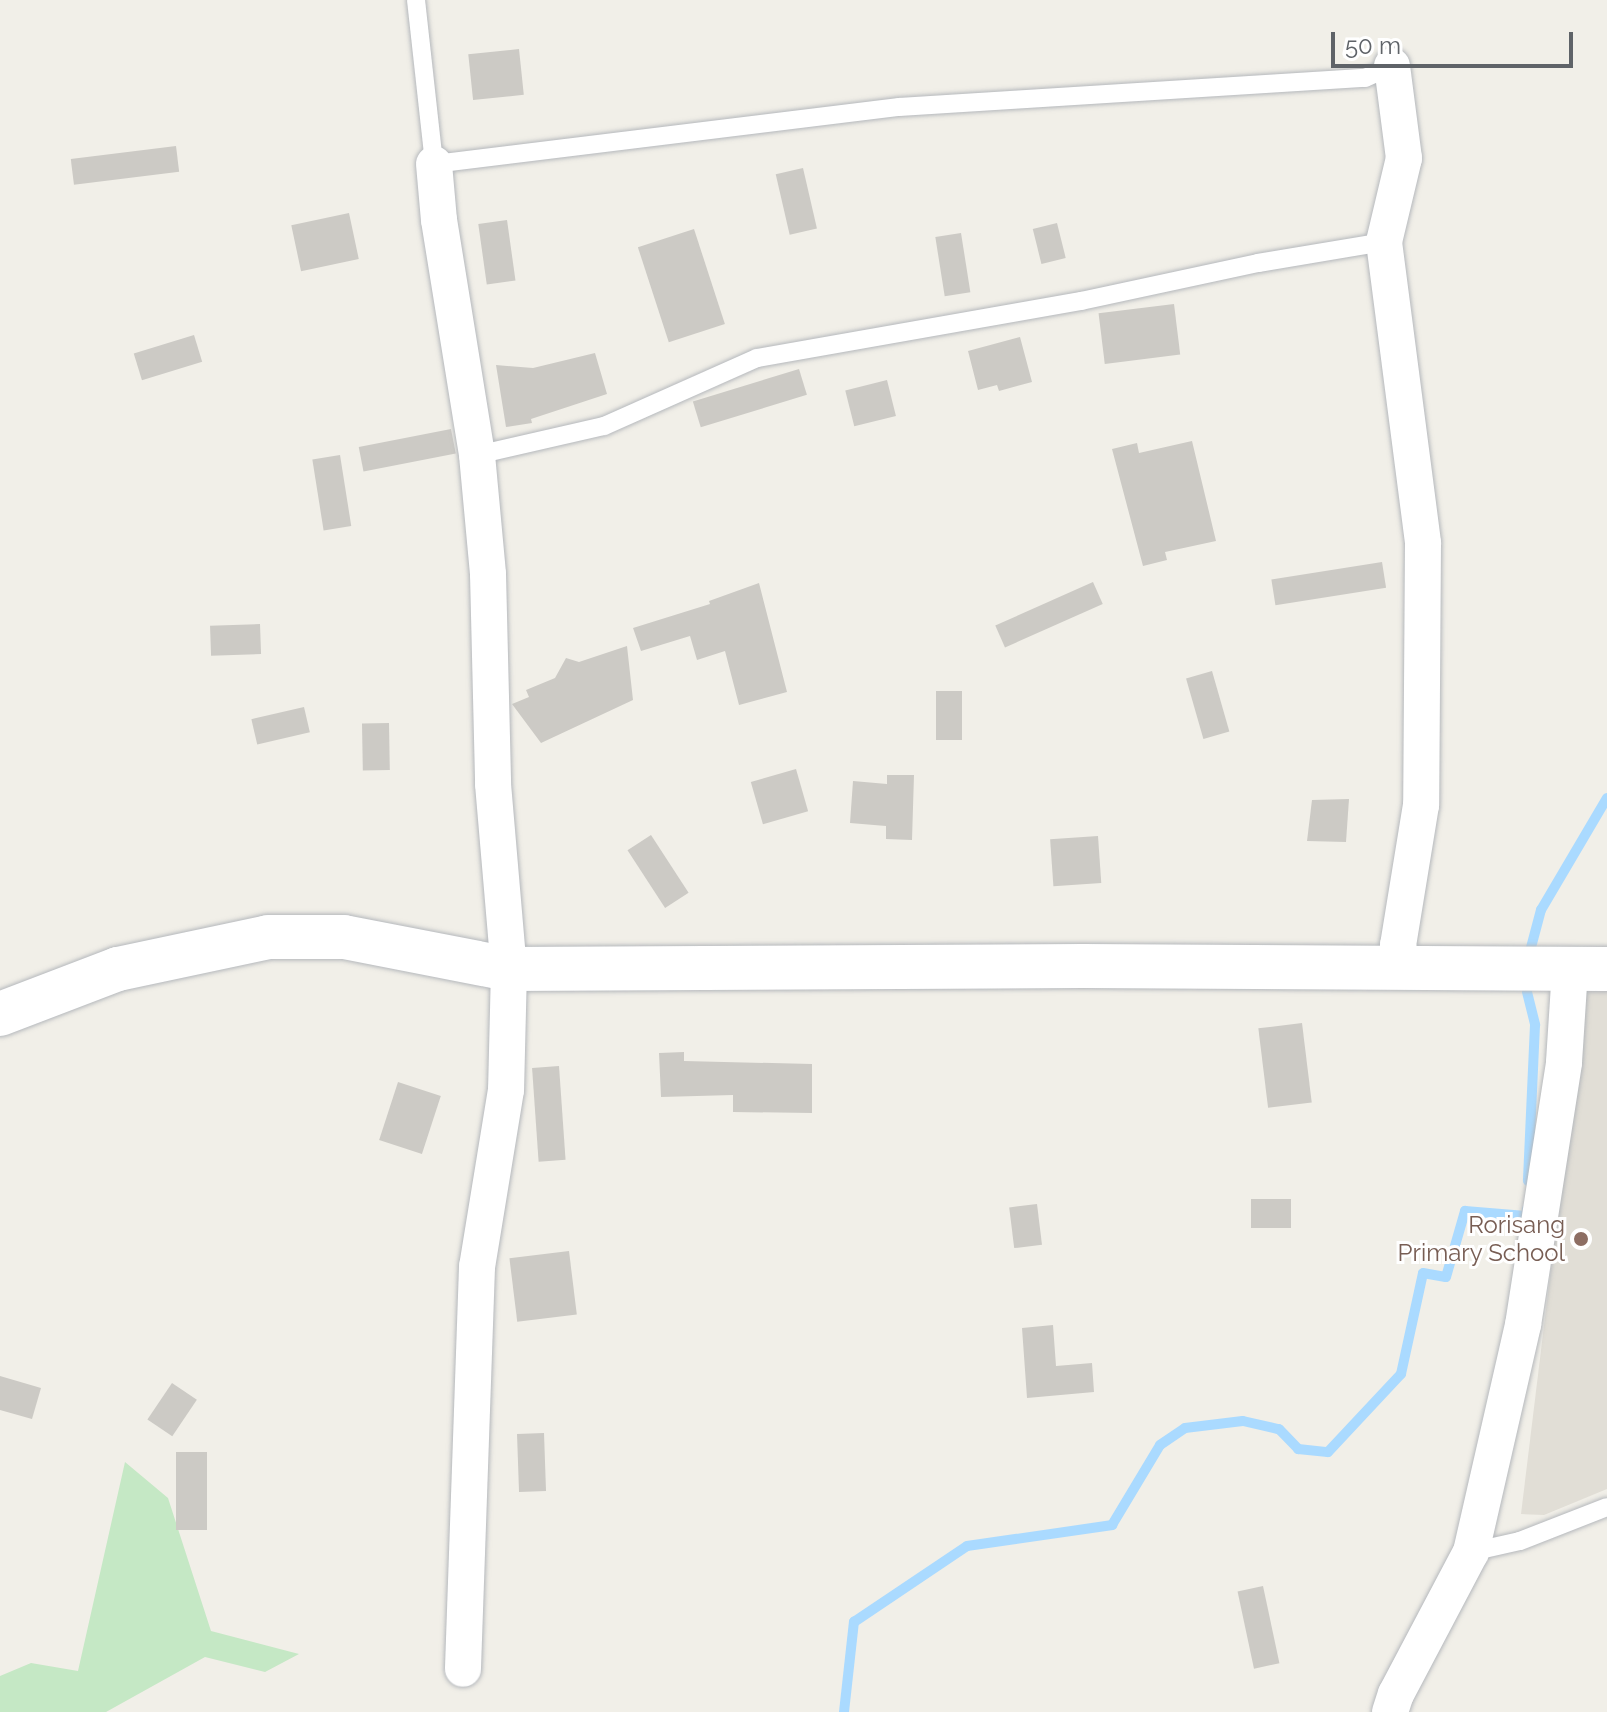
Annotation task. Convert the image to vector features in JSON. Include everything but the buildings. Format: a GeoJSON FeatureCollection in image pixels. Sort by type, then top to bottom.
{"type":"FeatureCollection","features":[{"type":"Feature","properties":{"kind":"street"},"geometry":{"type":"LineString","coordinates":[[1392,66],[1404,158],[1384,242],[1423,543],[1421,805],[1398,945],[1402,968]]}},
{"type":"Feature","properties":{"kind":"street"},"geometry":{"type":"LineString","coordinates":[[434,164],[439,220],[477,455],[488,574],[493,784],[509,969],[506,1090],[477,1267],[463,1669]]}},
{"type":"Feature","properties":{"kind":"street"},"geometry":{"type":"LineString","coordinates":[[0,1014],[118,969],[268,937],[344,937],[509,969],[1588,969],[1564,1062],[1523,1325],[1471,1552],[1396,1694],[1390,1712]]}},
{"type":"Feature","properties":{"kind":"lane"},"geometry":{"type":"LineString","coordinates":[[416,0],[434,164],[899,107],[1365,78],[1392,66]]}},
{"type":"Feature","properties":{"kind":"lane"},"geometry":{"type":"LineString","coordinates":[[477,455],[604,426],[757,358],[1384,242]]}},
{"type":"Feature","properties":{"kind":"lane"},"geometry":{"type":"LineString","coordinates":[[1471,1552],[1520,1541],[1607,1507]]}},
{"type":"Feature","properties":{"kind":"shaded area","name":"Rorisang Primary School"},"geometry":{"type":"Polygon","coordinates":[[[1607,989],[1607,1489],[1544,1515],[1521,1514],[1585,990],[1607,989]]]}},
{"type":"Feature","properties":{"kind":"green space"},"geometry":{"type":"Polygon","coordinates":[[[125,1462],[168,1498],[211,1631],[299,1654],[265,1672],[205,1657],[106,1712],[0,1712],[0,1676],[31,1663],[78,1671],[125,1462]]]}},
{"type":"Feature","properties":{"kind":"waterway"},"geometry":{"type":"LineString","coordinates":[[1529,955],[1541,910],[1607,798]]}},
{"type":"Feature","properties":{"kind":"waterway"},"geometry":{"type":"LineString","coordinates":[[1527,992],[1535,1025],[1528,1181]]}},
{"type":"Feature","properties":{"kind":"waterway"},"geometry":{"type":"LineString","coordinates":[[844,1712],[854,1622],[967,1546],[1112,1525],[1160,1445],[1185,1428],[1243,1421],[1279,1429],[1298,1449],[1328,1452],[1401,1374],[1423,1273],[1446,1277],[1465,1211],[1527,1216],[1527,1209]]}},
{"type":"Feature","properties":{"kind":"place","name":"Rorisang Primary School"},"geometry":{"type":"Point","coordinates":[1581,1239]}}]}
